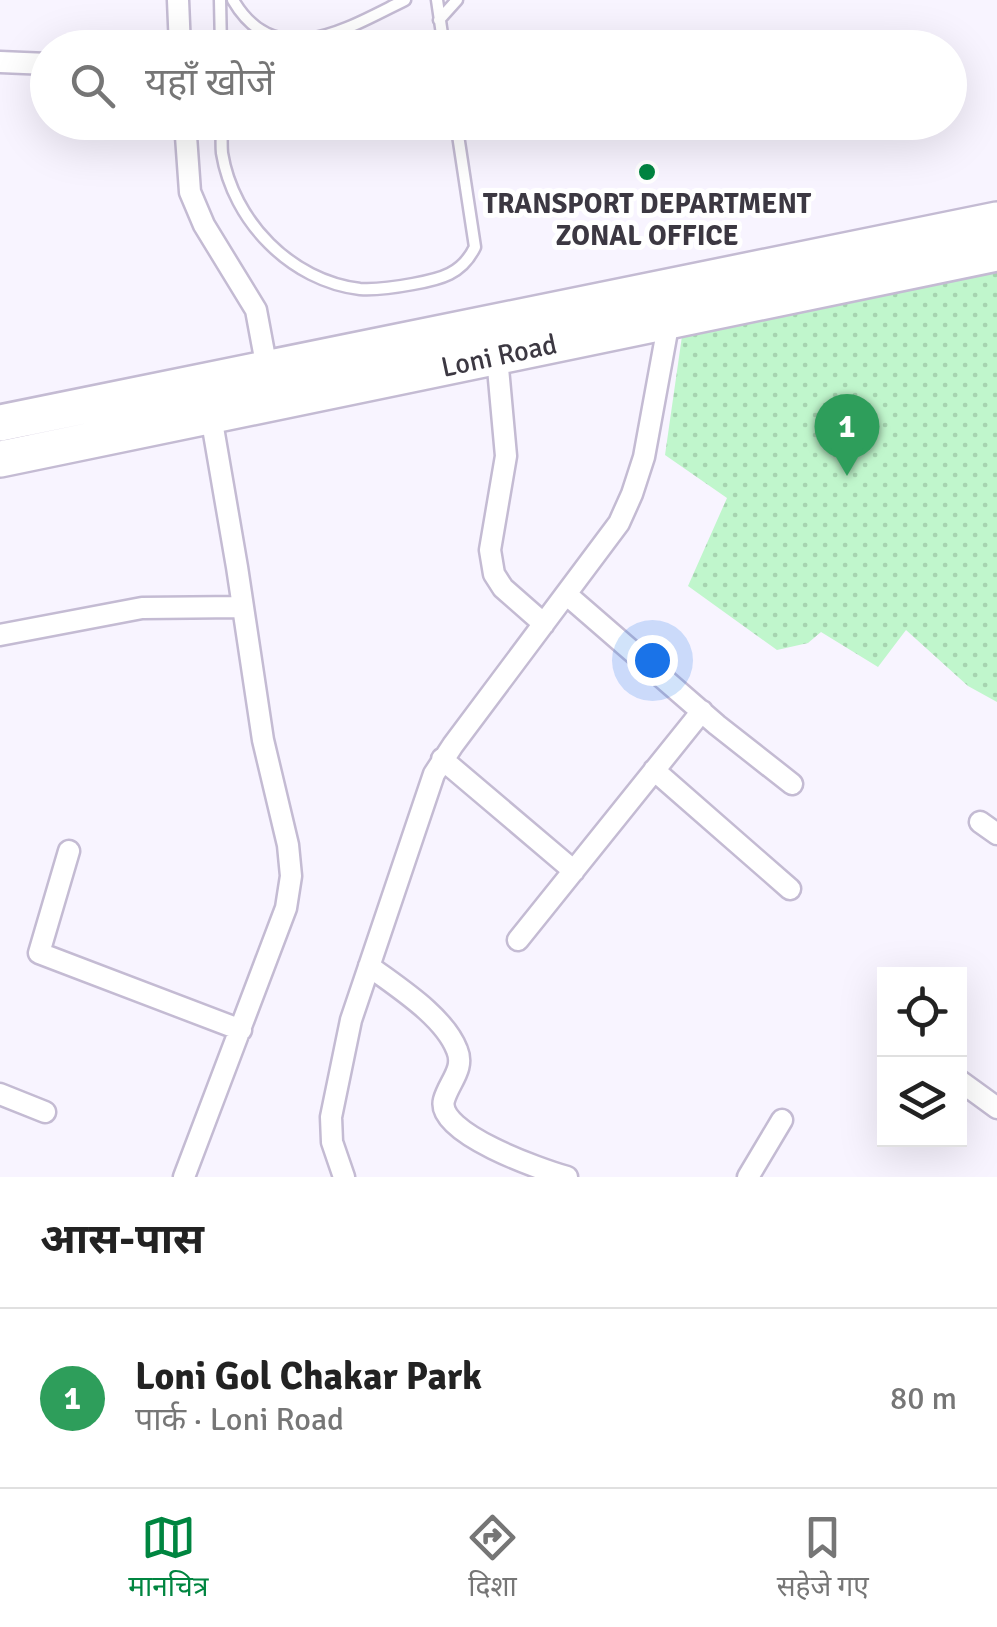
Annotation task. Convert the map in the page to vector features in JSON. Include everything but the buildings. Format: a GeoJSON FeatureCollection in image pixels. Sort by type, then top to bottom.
{"type":"FeatureCollection","features":[{"type":"Feature","properties":{"kind":"highway","name":"Loni Road"},"geometry":{"type":"LineString","coordinates":[[0,460],[497,357],[668,304],[997,220]]}},
{"type":"Feature","properties":{"kind":"highway","name":"Loni Road"},"geometry":{"type":"LineString","coordinates":[[0,423],[266,368],[997,253]]}},
{"type":"Feature","properties":{"kind":"street"},"geometry":{"type":"LineString","coordinates":[[178,0],[179,30]]}},
{"type":"Feature","properties":{"kind":"street"},"geometry":{"type":"LineString","coordinates":[[0,62],[30,63]]}},
{"type":"Feature","properties":{"kind":"street"},"geometry":{"type":"LineString","coordinates":[[186,140],[190,192],[204,225],[256,310],[266,368]]}},
{"type":"Feature","properties":{"kind":"street"},"geometry":{"type":"LineString","coordinates":[[344,1177],[332,1142],[331,1116],[351,1020],[434,774],[619,523],[644,457],[668,304]]}},
{"type":"Feature","properties":{"kind":"street"},"geometry":{"type":"LineString","coordinates":[[497,357],[506,456],[490,550],[494,574],[503,588],[544,624]]}},
{"type":"Feature","properties":{"kind":"street"},"geometry":{"type":"LineString","coordinates":[[184,1177],[286,908],[291,876],[288,846],[263,740],[211,416]]}},
{"type":"Feature","properties":{"kind":"street"},"geometry":{"type":"LineString","coordinates":[[566,594],[792,784]]}},
{"type":"Feature","properties":{"kind":"street"},"geometry":{"type":"LineString","coordinates":[[0,635],[142,608],[242,607]]}},
{"type":"Feature","properties":{"kind":"street"},"geometry":{"type":"LineString","coordinates":[[518,940],[702,712]]}},
{"type":"Feature","properties":{"kind":"street"},"geometry":{"type":"LineString","coordinates":[[442,759],[574,871]]}},
{"type":"Feature","properties":{"kind":"street"},"geometry":{"type":"LineString","coordinates":[[654,770],[790,889]]}},
{"type":"Feature","properties":{"kind":"street"},"geometry":{"type":"LineString","coordinates":[[69,851],[39,954],[241,1030]]}},
{"type":"Feature","properties":{"kind":"street"},"geometry":{"type":"LineString","coordinates":[[369,966],[422,1007],[458,1050],[458,1071],[443,1106],[454,1124],[525,1164],[567,1177]]}},
{"type":"Feature","properties":{"kind":"street"},"geometry":{"type":"LineString","coordinates":[[967,1086],[997,1108]]}},
{"type":"Feature","properties":{"kind":"street"},"geometry":{"type":"LineString","coordinates":[[0,1094],[45,1112]]}},
{"type":"Feature","properties":{"kind":"street"},"geometry":{"type":"LineString","coordinates":[[748,1177],[782,1120]]}},
{"type":"Feature","properties":{"kind":"lane"},"geometry":{"type":"LineString","coordinates":[[220,0],[221,30]]}},
{"type":"Feature","properties":{"kind":"lane"},"geometry":{"type":"LineString","coordinates":[[233,0],[259,30]]}},
{"type":"Feature","properties":{"kind":"lane"},"geometry":{"type":"LineString","coordinates":[[342,30],[406,0]]}},
{"type":"Feature","properties":{"kind":"lane"},"geometry":{"type":"LineString","coordinates":[[437,0],[441,30]]}},
{"type":"Feature","properties":{"kind":"lane"},"geometry":{"type":"LineString","coordinates":[[440,20],[458,0]]}},
{"type":"Feature","properties":{"kind":"lane"},"geometry":{"type":"LineString","coordinates":[[222,140],[232,188],[242,210],[267,240],[292,263],[324,280],[362,289],[437,280],[467,264],[474,247],[459,140]]}},
{"type":"Feature","properties":{"kind":"green space"},"geometry":{"type":"Polygon","coordinates":[[[997,267],[997,702],[968,686],[906,630],[878,667],[821,632],[808,643],[777,650],[688,586],[727,498],[665,455],[682,336],[997,267]]]}},
{"type":"Feature","properties":{"kind":"place","name":"TRANSPORT DEPARTMENT ZONAL OFFICE"},"geometry":{"type":"Point","coordinates":[647,172]}},
{"type":"Feature","properties":{"kind":"place","name":"Loni Gol Chakar Park"},"geometry":{"type":"Point","coordinates":[847,476]}}]}
